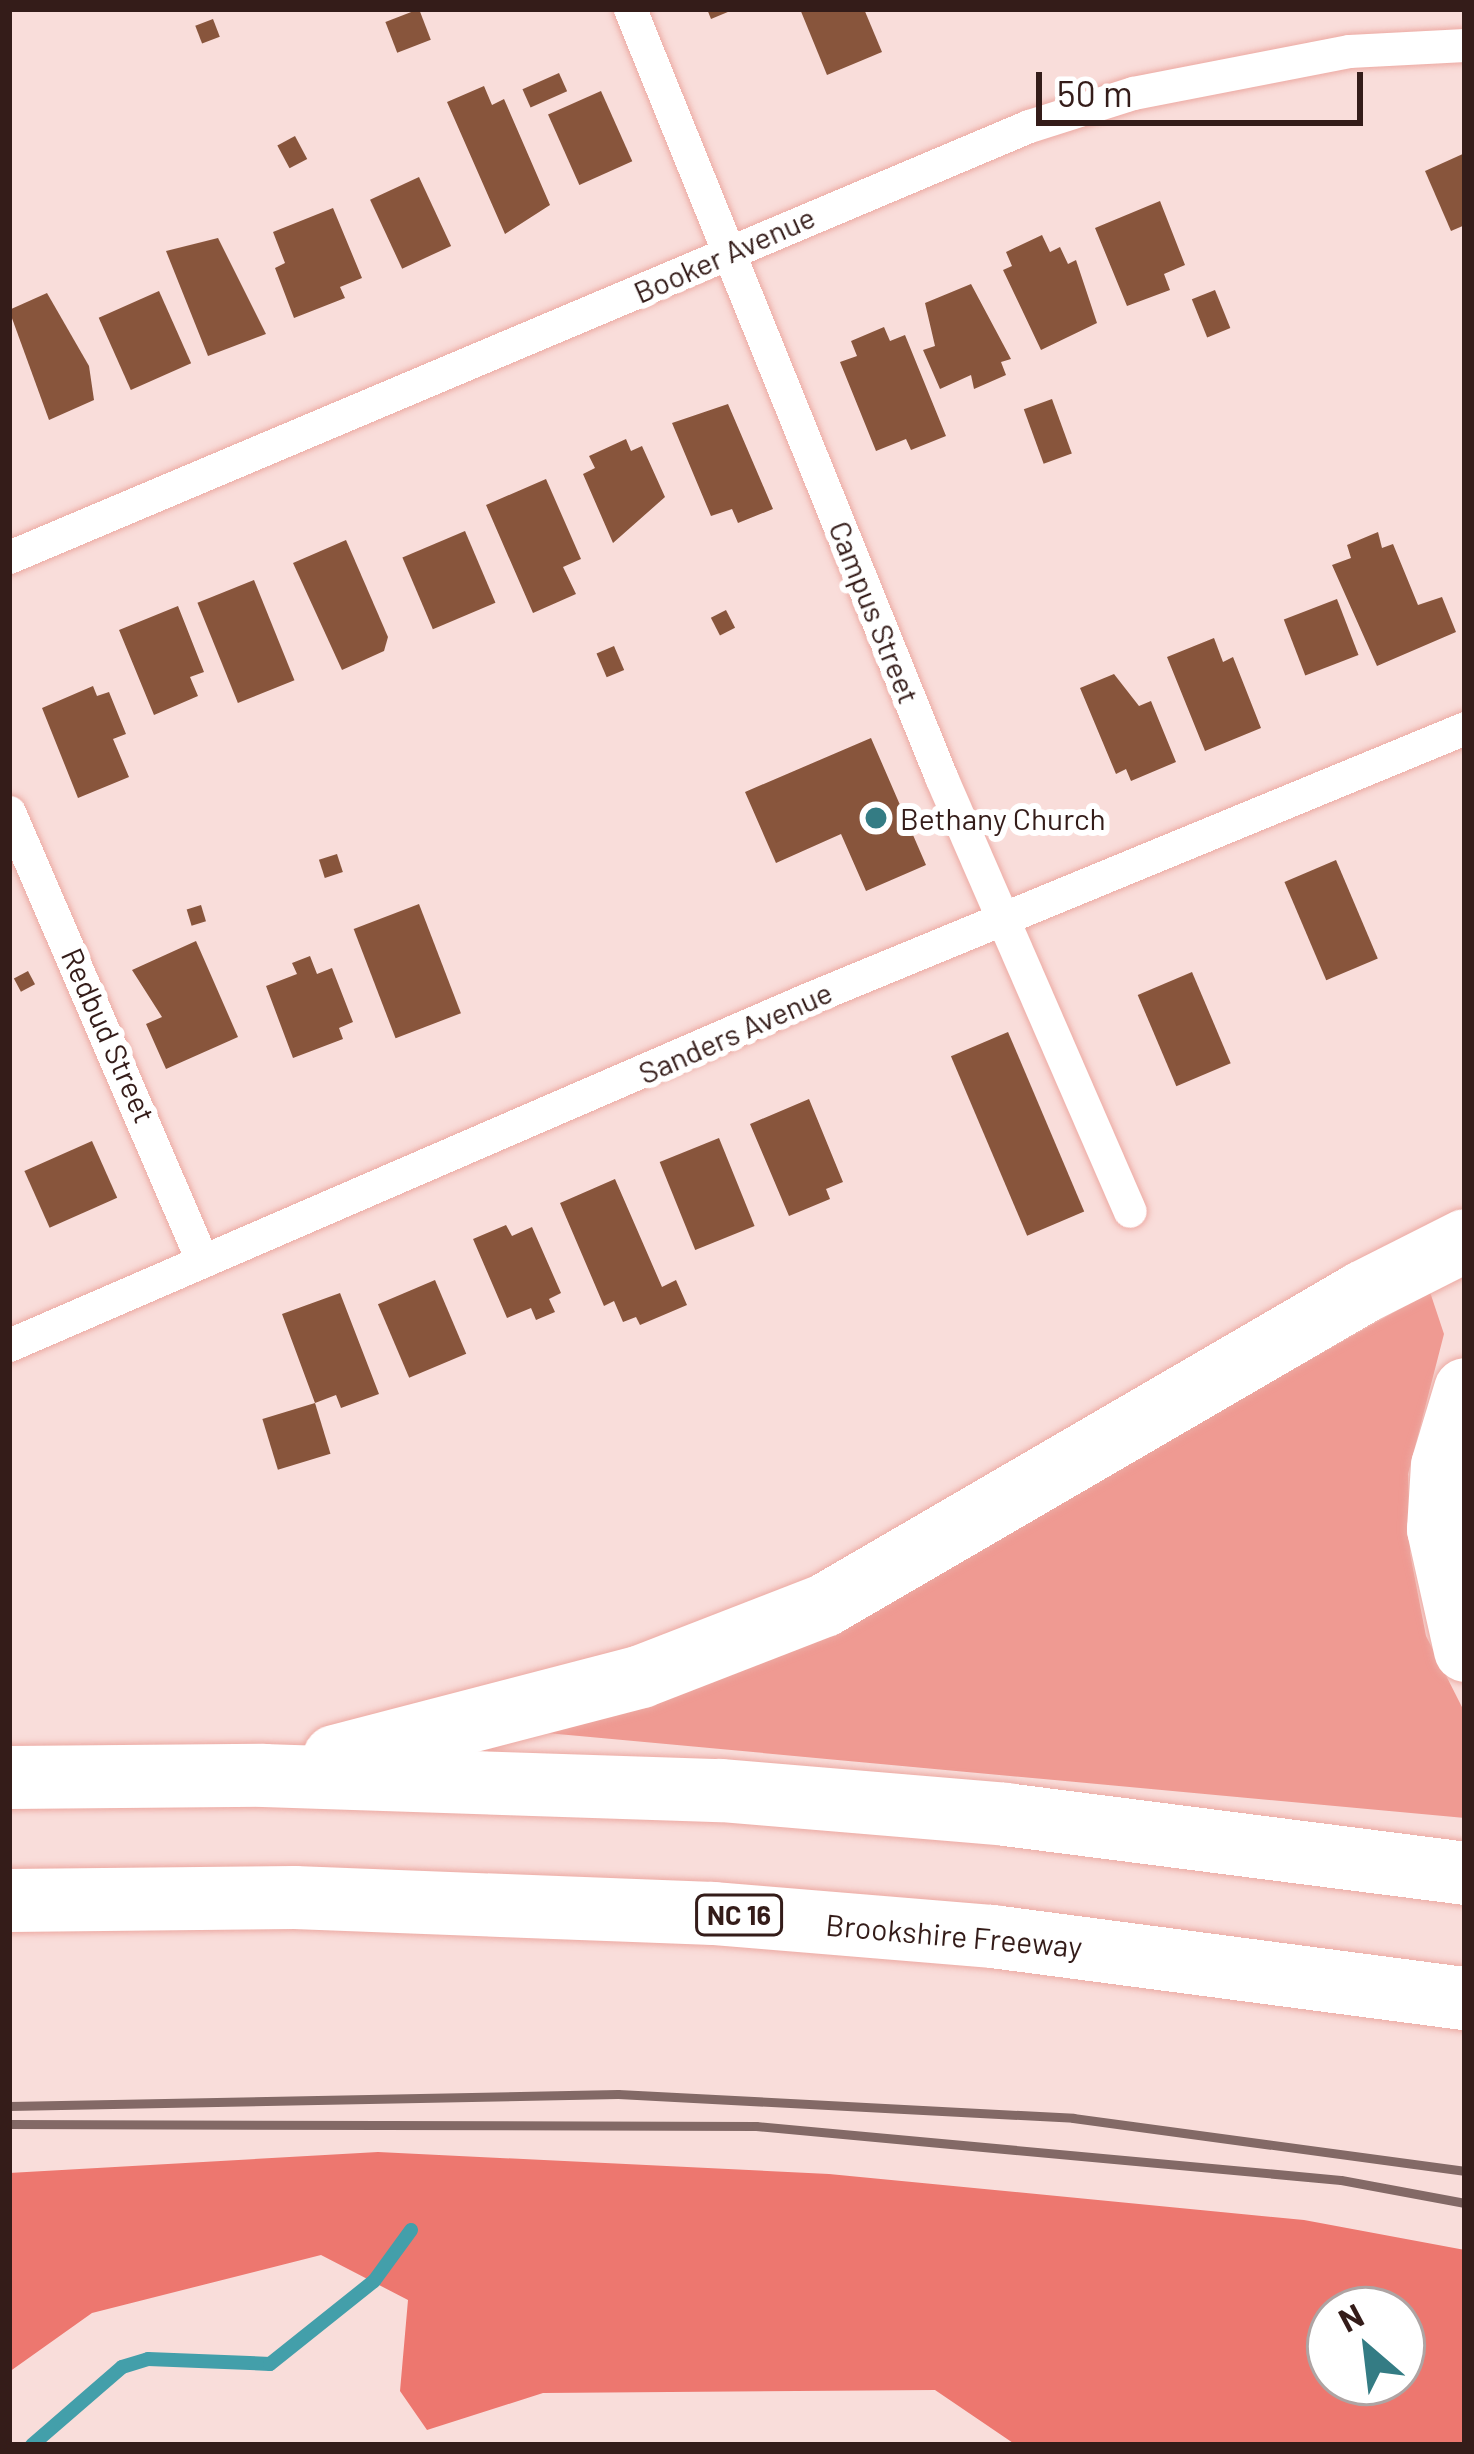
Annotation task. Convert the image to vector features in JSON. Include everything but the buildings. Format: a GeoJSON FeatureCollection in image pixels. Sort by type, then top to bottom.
{"type":"FeatureCollection","features":[{"type":"Feature","properties":{"kind":"highway"},"geometry":{"type":"LineString","coordinates":[[263,1775],[640,1676],[748,1640],[824,1606],[1362,1292],[1465,1240]]}},
{"type":"Feature","properties":{"kind":"highway"},"geometry":{"type":"LineString","coordinates":[[1465,1389],[1442,1466],[1438,1529],[1465,1650]]}},
{"type":"Feature","properties":{"kind":"highway"},"geometry":{"type":"LineString","coordinates":[[9,1777],[263,1775],[745,1792],[1193,1835],[1465,1873]]}},
{"type":"Feature","properties":{"kind":"highway","name":"Brookshire Freeway"},"geometry":{"type":"LineString","coordinates":[[9,1900],[294,1898],[713,1913],[992,1936],[1465,1998]]}},
{"type":"Feature","properties":{"kind":"street","name":"Campus Street"},"geometry":{"type":"LineString","coordinates":[[630,9],[1130,1211]]}},
{"type":"Feature","properties":{"kind":"street","name":"Booker Avenue"},"geometry":{"type":"LineString","coordinates":[[9,557],[1029,126],[1133,93],[1349,51],[1465,45]]}},
{"type":"Feature","properties":{"kind":"street","name":"Sanders Avenue"},"geometry":{"type":"LineString","coordinates":[[9,1345],[1005,919],[1465,728]]}},
{"type":"Feature","properties":{"kind":"street","name":"Redbud Street"},"geometry":{"type":"LineString","coordinates":[[9,812],[202,1260]]}},
{"type":"Feature","properties":{"kind":"shaded area"},"geometry":{"type":"Polygon","coordinates":[[[1430,1292],[1444,1334],[1408,1474],[1410,1553],[1426,1636],[1465,1713],[1465,1818],[525,1731],[1172,1438],[1430,1292]]]}},
{"type":"Feature","properties":{"kind":"shaded area"},"geometry":{"type":"Polygon","coordinates":[[[378,2152],[829,2174],[1304,2220],[1465,2250],[1465,2445],[1016,2445],[935,2390],[543,2393],[427,2430],[400,2391],[408,2300],[321,2255],[92,2313],[9,2372],[9,2173],[378,2152]]]}},
{"type":"Feature","properties":{"kind":"waterway"},"geometry":{"type":"LineString","coordinates":[[32,2445],[122,2367],[148,2359],[270,2364],[374,2281],[411,2230]]}},
{"type":"Feature","properties":{"kind":"railway"},"geometry":{"type":"LineString","coordinates":[[9,2106],[618,2094],[1073,2118],[1465,2171]]}},
{"type":"Feature","properties":{"kind":"railway"},"geometry":{"type":"LineString","coordinates":[[9,2124],[756,2126],[1341,2180],[1465,2203]]}},
{"type":"Feature","properties":{"kind":"place","name":"Bethany Church"},"geometry":{"type":"Point","coordinates":[876,818]}}]}
